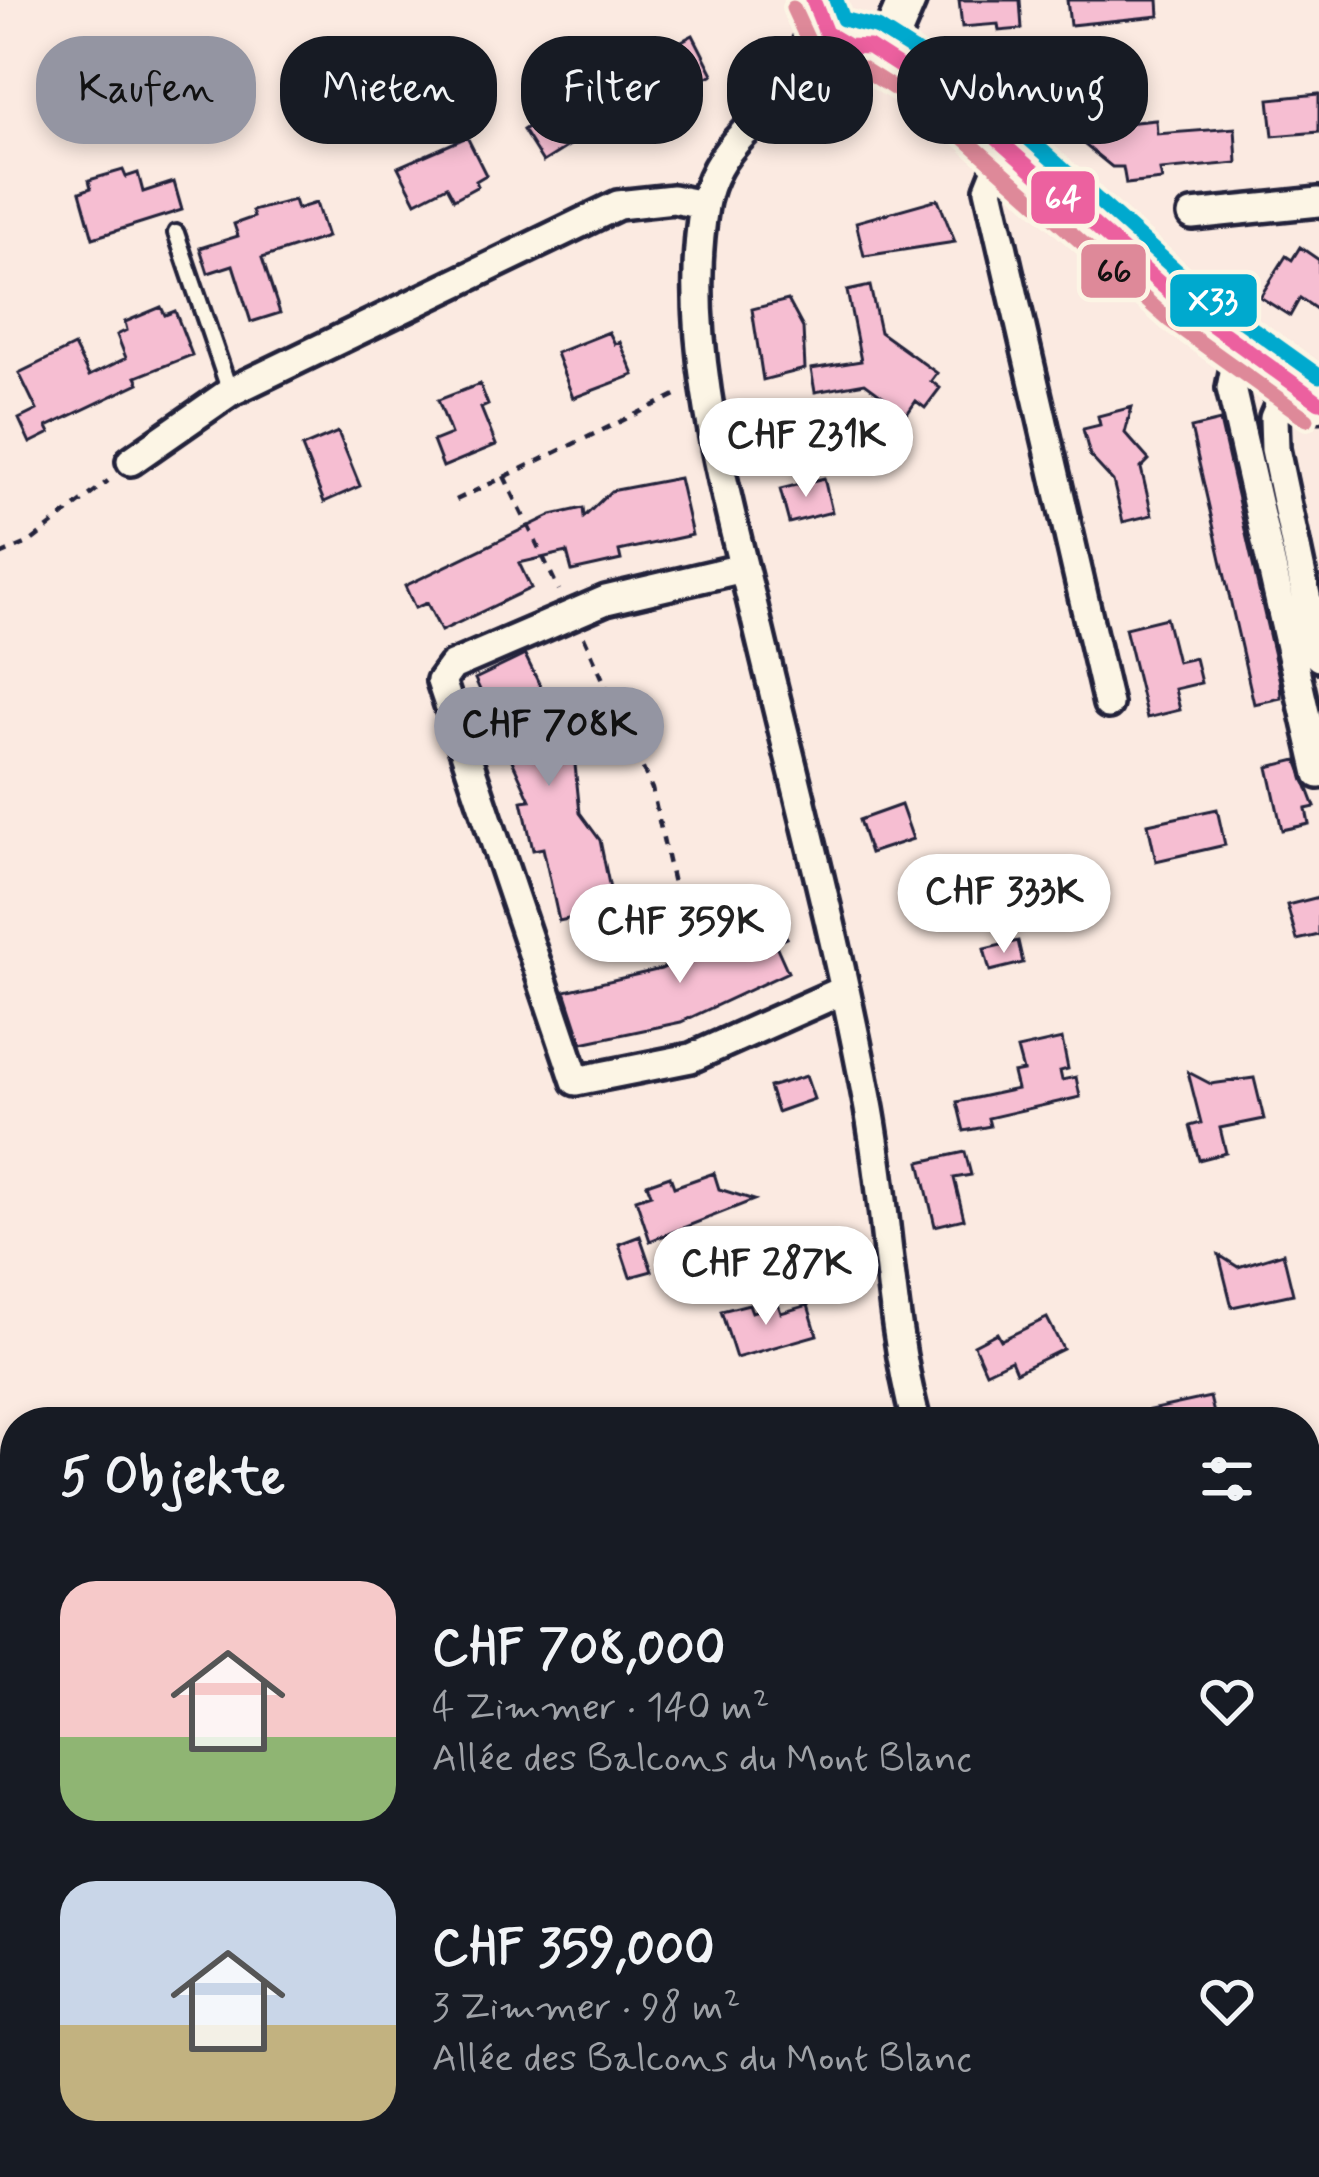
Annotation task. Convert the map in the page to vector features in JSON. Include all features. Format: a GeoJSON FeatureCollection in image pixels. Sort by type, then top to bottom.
{"type":"FeatureCollection","features":[{"type":"Feature","properties":{"kind":"main road"},"geometry":{"type":"LineString","coordinates":[[814,6],[826,33],[834,36]]}},
{"type":"Feature","properties":{"kind":"main road"},"geometry":{"type":"LineString","coordinates":[[873,43],[892,35],[906,7]]}},
{"type":"Feature","properties":{"kind":"main road"},"geometry":{"type":"LineString","coordinates":[[906,7],[917,36]]}},
{"type":"Feature","properties":{"kind":"main road"},"geometry":{"type":"LineString","coordinates":[[1000,144],[1239,347],[1304,393]]}},
{"type":"Feature","properties":{"kind":"street"},"geometry":{"type":"LineString","coordinates":[[811,36],[814,6]]}},
{"type":"Feature","properties":{"kind":"street"},"geometry":{"type":"LineString","coordinates":[[740,144],[721,165],[704,205],[699,273],[706,387],[743,568],[844,990],[877,1157],[891,1308],[913,1407]]}},
{"type":"Feature","properties":{"kind":"street"},"geometry":{"type":"LineString","coordinates":[[1005,149],[989,190],[1108,704]]}},
{"type":"Feature","properties":{"kind":"street"},"geometry":{"type":"LineString","coordinates":[[131,461],[230,392],[618,205],[674,199],[704,205]]}},
{"type":"Feature","properties":{"kind":"street"},"geometry":{"type":"LineString","coordinates":[[1192,215],[1319,202]]}},
{"type":"Feature","properties":{"kind":"street"},"geometry":{"type":"LineString","coordinates":[[1239,347],[1231,388],[1319,775]]}},
{"type":"Feature","properties":{"kind":"street"},"geometry":{"type":"LineString","coordinates":[[1304,393],[1274,418],[1275,449],[1319,657]]}},
{"type":"Feature","properties":{"kind":"street"},"geometry":{"type":"LineString","coordinates":[[743,568],[570,612],[452,666],[440,681],[576,1081],[691,1058],[844,990]]}},
{"type":"Feature","properties":{"kind":"lane"},"geometry":{"type":"LineString","coordinates":[[176,232],[230,392]]}},
{"type":"Feature","properties":{"kind":"path"},"geometry":{"type":"LineString","coordinates":[[456,500],[675,395],[706,387]]}},
{"type":"Feature","properties":{"kind":"path"},"geometry":{"type":"LineString","coordinates":[[0,555],[30,542],[131,461]]}},
{"type":"Feature","properties":{"kind":"path"},"geometry":{"type":"LineString","coordinates":[[504,476],[652,789],[674,888]]}},
{"type":"Feature","properties":{"kind":"building"},"geometry":{"type":"Polygon","coordinates":[[[959,0],[1020,0],[1022,29],[999,31],[998,24],[962,27],[959,0]]]}},
{"type":"Feature","properties":{"kind":"building"},"geometry":{"type":"Polygon","coordinates":[[[1067,0],[1158,0],[1159,16],[1070,25],[1067,0]]]}},
{"type":"Feature","properties":{"kind":"building"},"geometry":{"type":"Polygon","coordinates":[[[703,54],[713,74],[703,79],[703,54]]]}},
{"type":"Feature","properties":{"kind":"building"},"geometry":{"type":"Polygon","coordinates":[[[1319,94],[1319,132],[1273,136],[1269,99],[1319,94]]]}},
{"type":"Feature","properties":{"kind":"building"},"geometry":{"type":"Polygon","coordinates":[[[1156,120],[1157,134],[1235,128],[1237,163],[1160,170],[1162,180],[1126,184],[1123,167],[1112,167],[1084,144],[1148,144],[1148,121],[1156,120]]]}},
{"type":"Feature","properties":{"kind":"building"},"geometry":{"type":"Polygon","coordinates":[[[451,144],[470,144],[486,175],[476,181],[478,186],[454,199],[447,186],[416,202],[398,167],[451,144]]]}},
{"type":"Feature","properties":{"kind":"building"},"geometry":{"type":"Polygon","coordinates":[[[532,144],[569,144],[570,145],[543,162],[532,144]]]}},
{"type":"Feature","properties":{"kind":"building"},"geometry":{"type":"Polygon","coordinates":[[[123,170],[126,177],[138,173],[143,192],[174,182],[182,210],[93,238],[80,192],[91,188],[89,180],[123,170]]]}},
{"type":"Feature","properties":{"kind":"building"},"geometry":{"type":"Polygon","coordinates":[[[938,199],[955,242],[864,256],[856,222],[938,199]]]}},
{"type":"Feature","properties":{"kind":"building"},"geometry":{"type":"Polygon","coordinates":[[[294,200],[297,209],[316,203],[327,237],[262,258],[280,313],[251,322],[233,265],[208,273],[200,248],[238,236],[234,224],[254,217],[252,211],[294,200]]]}},
{"type":"Feature","properties":{"kind":"building"},"geometry":{"type":"Polygon","coordinates":[[[1300,247],[1319,260],[1319,311],[1300,298],[1290,316],[1260,297],[1286,256],[1292,260],[1300,247]]]}},
{"type":"Feature","properties":{"kind":"building"},"geometry":{"type":"Polygon","coordinates":[[[870,286],[880,332],[937,373],[931,381],[940,388],[925,408],[916,401],[907,414],[865,383],[815,392],[811,369],[861,361],[847,291],[870,286]]]}},
{"type":"Feature","properties":{"kind":"building"},"geometry":{"type":"Polygon","coordinates":[[[788,300],[803,328],[805,369],[763,380],[752,309],[788,300]]]}},
{"type":"Feature","properties":{"kind":"building"},"geometry":{"type":"Polygon","coordinates":[[[161,307],[165,315],[175,311],[192,355],[136,377],[139,383],[47,427],[50,433],[30,443],[19,419],[37,410],[19,373],[74,346],[89,376],[126,358],[117,335],[127,330],[125,322],[161,307]]]}},
{"type":"Feature","properties":{"kind":"building"},"geometry":{"type":"Polygon","coordinates":[[[609,332],[615,344],[620,342],[634,375],[573,398],[556,353],[609,332]]]}},
{"type":"Feature","properties":{"kind":"building"},"geometry":{"type":"Polygon","coordinates":[[[480,384],[488,405],[481,408],[496,445],[443,467],[433,441],[451,434],[438,400],[480,384]]]}},
{"type":"Feature","properties":{"kind":"building"},"geometry":{"type":"Polygon","coordinates":[[[1132,407],[1125,433],[1149,460],[1141,468],[1152,515],[1123,522],[1113,481],[1090,456],[1083,429],[1100,425],[1098,416],[1132,407]]]}},
{"type":"Feature","properties":{"kind":"building"},"geometry":{"type":"Polygon","coordinates":[[[1220,421],[1280,682],[1281,698],[1254,704],[1191,428],[1220,421]]]}},
{"type":"Feature","properties":{"kind":"building"},"geometry":{"type":"Polygon","coordinates":[[[338,432],[360,486],[324,502],[302,447],[338,432]]]}},
{"type":"Feature","properties":{"kind":"building"},"geometry":{"type":"Polygon","coordinates":[[[679,478],[692,535],[619,551],[621,560],[572,571],[567,552],[519,563],[531,588],[441,631],[427,603],[415,608],[405,586],[552,515],[583,508],[584,517],[611,491],[679,478]]]}},
{"type":"Feature","properties":{"kind":"building"},"geometry":{"type":"Polygon","coordinates":[[[824,478],[832,512],[789,523],[780,489],[824,478]]]}},
{"type":"Feature","properties":{"kind":"building"},"geometry":{"type":"Polygon","coordinates":[[[1166,618],[1177,662],[1195,658],[1201,683],[1175,689],[1180,710],[1147,718],[1125,628],[1166,618]]]}},
{"type":"Feature","properties":{"kind":"building"},"geometry":{"type":"Polygon","coordinates":[[[525,655],[574,755],[580,813],[600,840],[614,909],[559,921],[543,848],[533,850],[522,801],[530,800],[475,679],[525,655]]]}},
{"type":"Feature","properties":{"kind":"building"},"geometry":{"type":"Polygon","coordinates":[[[1297,760],[1315,807],[1306,809],[1309,824],[1282,830],[1268,767],[1297,760]]]}},
{"type":"Feature","properties":{"kind":"building"},"geometry":{"type":"Polygon","coordinates":[[[901,805],[913,839],[870,853],[859,820],[901,805]]]}},
{"type":"Feature","properties":{"kind":"building"},"geometry":{"type":"Polygon","coordinates":[[[1217,809],[1225,845],[1156,861],[1148,824],[1217,809]]]}},
{"type":"Feature","properties":{"kind":"building"},"geometry":{"type":"Polygon","coordinates":[[[1319,897],[1319,935],[1297,940],[1287,905],[1319,897]]]}},
{"type":"Feature","properties":{"kind":"building"},"geometry":{"type":"Polygon","coordinates":[[[775,915],[787,938],[775,943],[788,972],[681,1022],[582,1043],[565,991],[661,969],[775,915]]]}},
{"type":"Feature","properties":{"kind":"building"},"geometry":{"type":"Polygon","coordinates":[[[1018,941],[1023,963],[990,971],[984,949],[1018,941]]]}},
{"type":"Feature","properties":{"kind":"building"},"geometry":{"type":"Polygon","coordinates":[[[1062,1039],[1068,1069],[1060,1071],[1062,1080],[1076,1077],[1080,1097],[988,1118],[990,1126],[964,1131],[957,1102],[1017,1089],[1013,1073],[1023,1071],[1017,1049],[1062,1039]]]}},
{"type":"Feature","properties":{"kind":"building"},"geometry":{"type":"Polygon","coordinates":[[[1188,1072],[1211,1084],[1254,1078],[1264,1119],[1220,1128],[1226,1153],[1199,1160],[1190,1126],[1201,1123],[1188,1072]]]}},
{"type":"Feature","properties":{"kind":"building"},"geometry":{"type":"Polygon","coordinates":[[[806,1076],[814,1099],[777,1112],[769,1087],[806,1076]]]}},
{"type":"Feature","properties":{"kind":"building"},"geometry":{"type":"Polygon","coordinates":[[[965,1152],[971,1175],[954,1178],[964,1219],[935,1226],[920,1162],[965,1152]]]}},
{"type":"Feature","properties":{"kind":"building"},"geometry":{"type":"Polygon","coordinates":[[[714,1173],[719,1189],[754,1200],[650,1241],[636,1199],[651,1194],[647,1184],[670,1176],[674,1187],[714,1173]]]}},
{"type":"Feature","properties":{"kind":"building"},"geometry":{"type":"Polygon","coordinates":[[[640,1236],[652,1271],[630,1277],[619,1244],[640,1236]]]}},
{"type":"Feature","properties":{"kind":"building"},"geometry":{"type":"Polygon","coordinates":[[[1283,1253],[1293,1294],[1232,1307],[1219,1255],[1238,1267],[1283,1253]]]}},
{"type":"Feature","properties":{"kind":"building"},"geometry":{"type":"Polygon","coordinates":[[[749,1304],[752,1312],[778,1304],[781,1313],[808,1305],[817,1335],[736,1358],[721,1311],[749,1304]]]}},
{"type":"Feature","properties":{"kind":"building"},"geometry":{"type":"Polygon","coordinates":[[[1047,1318],[1063,1349],[1016,1372],[1011,1360],[986,1372],[974,1345],[997,1333],[1001,1340],[1047,1318]]]}},
{"type":"Feature","properties":{"kind":"building"},"geometry":{"type":"Polygon","coordinates":[[[1210,1397],[1212,1407],[1164,1407],[1210,1397]]]}},
{"type":"Feature","properties":{"kind":"transit line","name":"64"},"geometry":{"type":"LineString","coordinates":[[813,0],[826,33],[848,46],[869,47],[958,104],[1183,304],[1319,402]]}},
{"type":"Feature","properties":{"kind":"transit line","name":"X33"},"geometry":{"type":"LineString","coordinates":[[836,0],[843,19],[878,28],[971,87],[1196,288],[1319,376]]}},
{"type":"Feature","properties":{"kind":"transit line","name":"66"},"geometry":{"type":"LineString","coordinates":[[793,8],[812,49],[841,66],[862,68],[945,121],[1169,320],[1307,419]]}}]}
